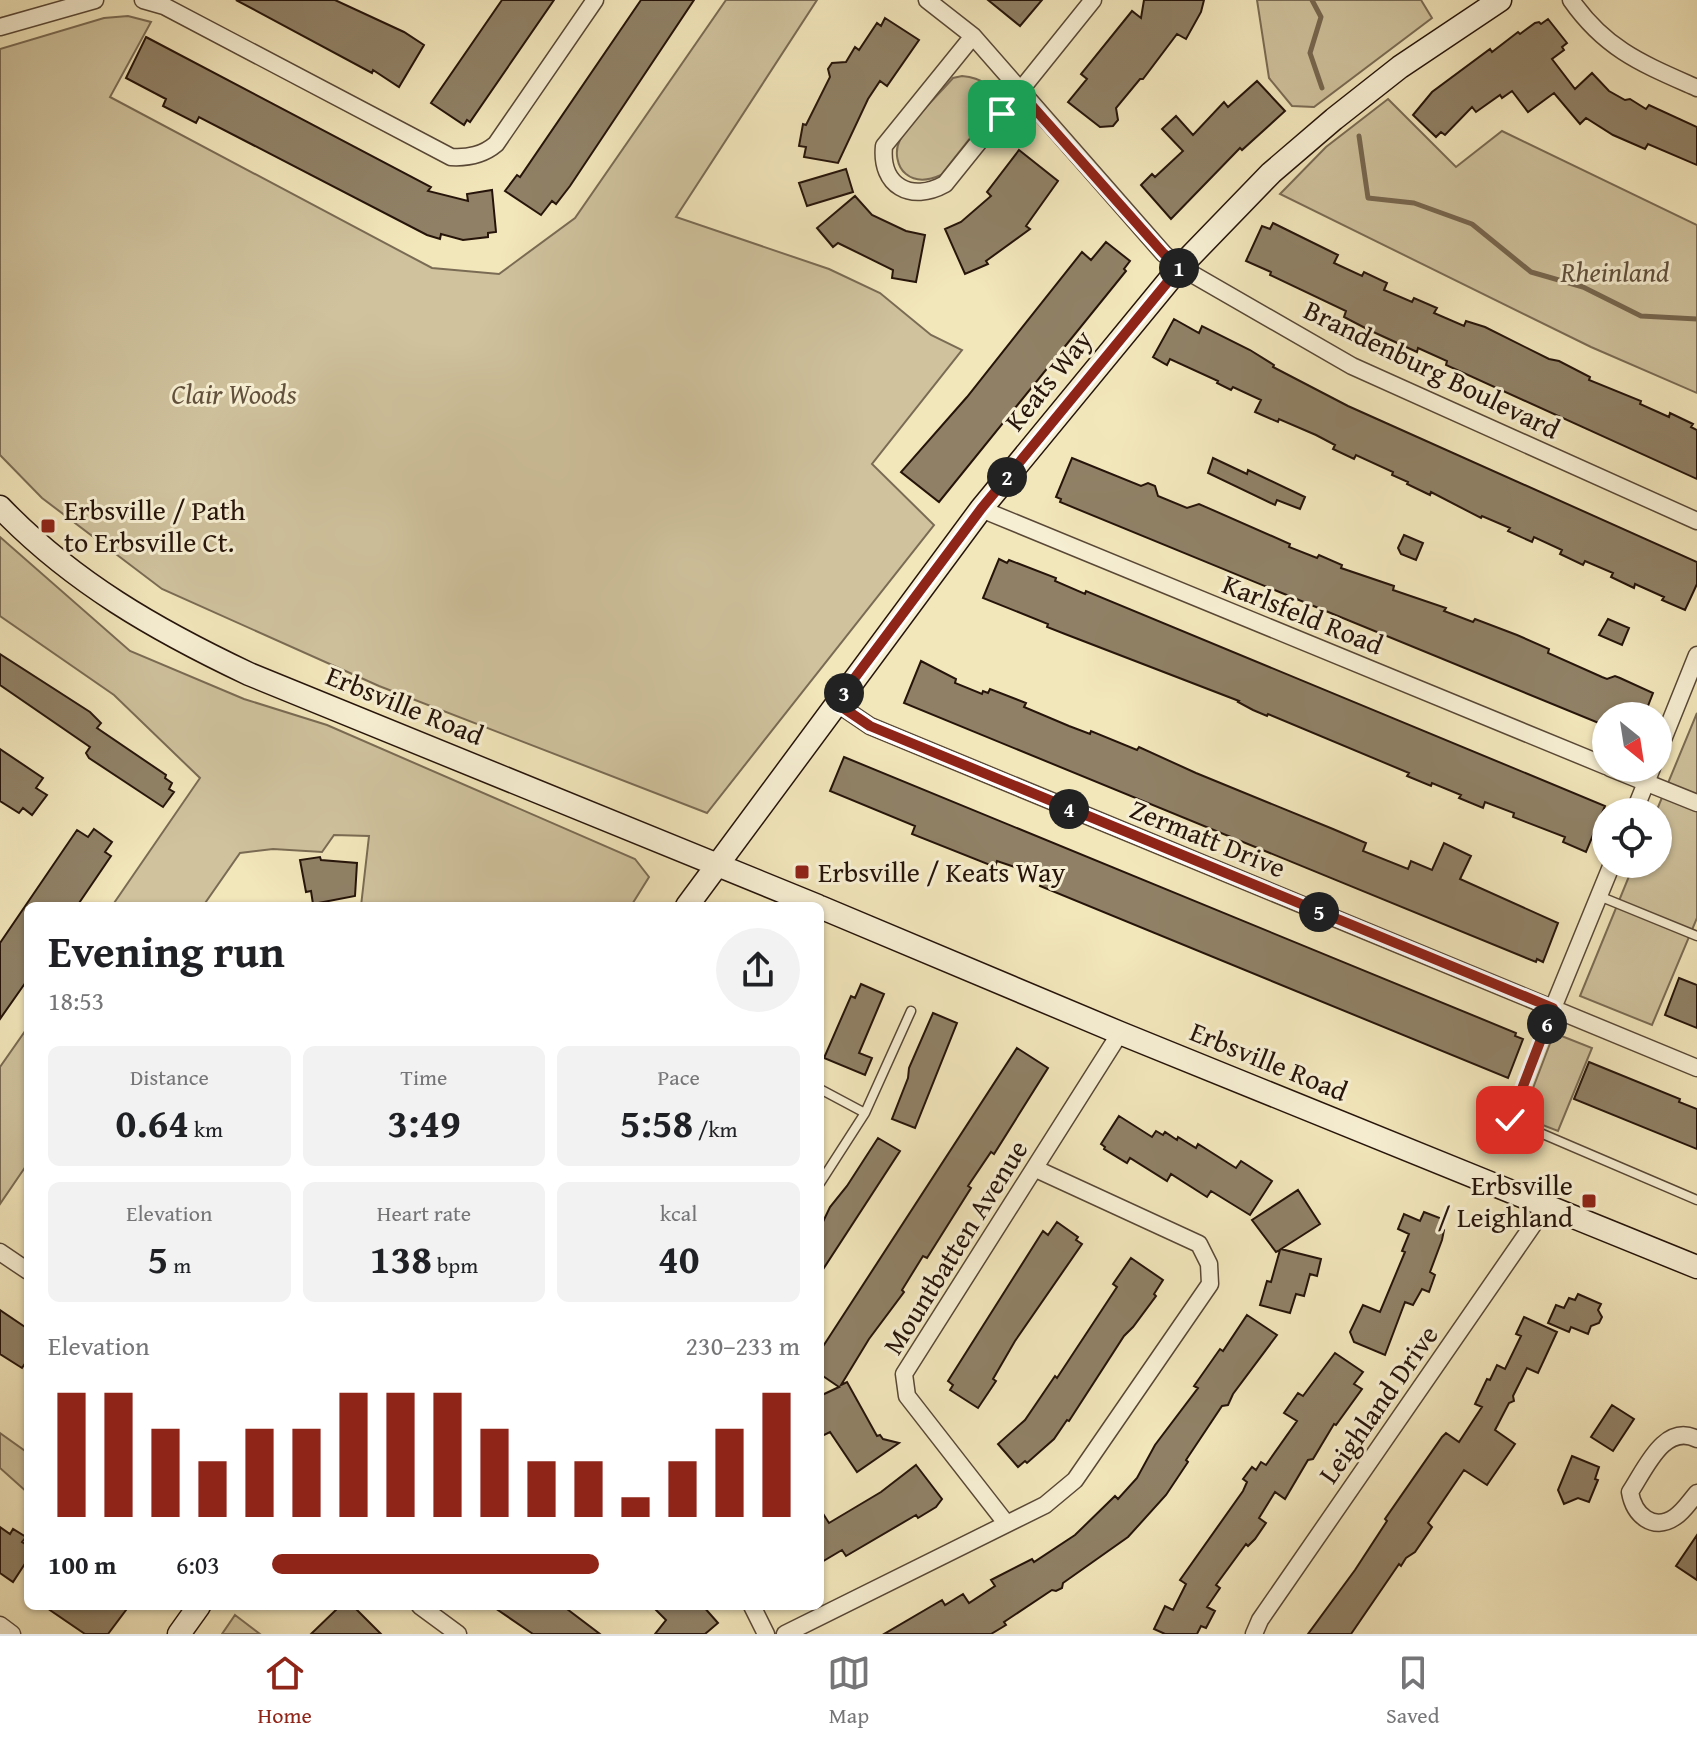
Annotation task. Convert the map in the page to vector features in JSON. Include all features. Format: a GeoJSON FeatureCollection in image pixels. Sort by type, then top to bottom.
{"type":"FeatureCollection","features":[{"type":"Feature","properties":{"kind":"main road","name":"Keats Way"},"geometry":{"type":"LineString","coordinates":[[690,902],[981,509],[1180,267],[1271,173],[1334,119],[1400,67],[1500,0]]}},
{"type":"Feature","properties":{"kind":"main road","name":"Erbsville Road"},"geometry":{"type":"LineString","coordinates":[[0,507],[54,557],[119,606],[174,638],[249,674],[809,902]]}},
{"type":"Feature","properties":{"kind":"main road","name":"Erbsville Road"},"geometry":{"type":"LineString","coordinates":[[824,908],[1120,1033],[1697,1267]]}},
{"type":"Feature","properties":{"kind":"main road"},"geometry":{"type":"LineString","coordinates":[[179,1634],[196,1610]]}},
{"type":"Feature","properties":{"kind":"street"},"geometry":{"type":"LineString","coordinates":[[0,27],[95,0]]}},
{"type":"Feature","properties":{"kind":"street"},"geometry":{"type":"LineString","coordinates":[[143,0],[164,6],[451,157],[465,158],[489,150],[496,144],[595,0]]}},
{"type":"Feature","properties":{"kind":"street","name":"Brandenburg Boulevard"},"geometry":{"type":"LineString","coordinates":[[927,0],[973,36],[1164,254],[1180,267],[1352,366],[1697,521]]}},
{"type":"Feature","properties":{"kind":"street"},"geometry":{"type":"LineString","coordinates":[[973,36],[884,146],[883,156],[889,176],[902,188],[912,192],[933,191],[945,184],[1093,0]]}},
{"type":"Feature","properties":{"kind":"street"},"geometry":{"type":"LineString","coordinates":[[1571,0],[1588,24],[1612,45],[1650,67],[1697,88]]}},
{"type":"Feature","properties":{"kind":"street","name":"Karlsfeld Road"},"geometry":{"type":"LineString","coordinates":[[981,509],[1592,760]]}},
{"type":"Feature","properties":{"kind":"street"},"geometry":{"type":"LineString","coordinates":[[1672,718],[1696,660]]}},
{"type":"Feature","properties":{"kind":"street","name":"Zermatt Drive"},"geometry":{"type":"LineString","coordinates":[[836,703],[870,726],[1697,1068]]}},
{"type":"Feature","properties":{"kind":"street","name":"Karlsfeld Road"},"geometry":{"type":"LineString","coordinates":[[1661,782],[1697,803]]}},
{"type":"Feature","properties":{"kind":"street"},"geometry":{"type":"LineString","coordinates":[[1553,1008],[1606,878]]}},
{"type":"Feature","properties":{"kind":"street","name":"Mountbatten Avenue"},"geometry":{"type":"LineString","coordinates":[[1006,1523],[907,1396],[904,1374],[1120,1033]]}},
{"type":"Feature","properties":{"kind":"street"},"geometry":{"type":"LineString","coordinates":[[785,1634],[1045,1505],[1075,1480],[1210,1284],[1209,1264],[1199,1244],[1036,1169]]}},
{"type":"Feature","properties":{"kind":"street","name":"Leighland Drive"},"geometry":{"type":"LineString","coordinates":[[1254,1634],[1260,1620],[1546,1206]]}},
{"type":"Feature","properties":{"kind":"street"},"geometry":{"type":"LineString","coordinates":[[0,1252],[24,1268]]}},
{"type":"Feature","properties":{"kind":"street"},"geometry":{"type":"LineString","coordinates":[[1697,1439],[1689,1435],[1675,1435],[1662,1443],[1630,1492],[1633,1507],[1647,1521],[1660,1524],[1677,1516],[1697,1493]]}},
{"type":"Feature","properties":{"kind":"street"},"geometry":{"type":"LineString","coordinates":[[425,1610],[458,1634]]}},
{"type":"Feature","properties":{"kind":"street"},"geometry":{"type":"LineString","coordinates":[[754,1610],[766,1634]]}},
{"type":"Feature","properties":{"kind":"street"},"geometry":{"type":"LineString","coordinates":[[0,1625],[12,1634]]}},
{"type":"Feature","properties":{"kind":"lane"},"geometry":{"type":"LineString","coordinates":[[1599,896],[1697,936]]}},
{"type":"Feature","properties":{"kind":"lane"},"geometry":{"type":"LineString","coordinates":[[1553,1008],[1510,1120],[1697,1200]]}},
{"type":"Feature","properties":{"kind":"lane"},"geometry":{"type":"LineString","coordinates":[[824,1177],[865,1113],[911,1011]]}},
{"type":"Feature","properties":{"kind":"lane"},"geometry":{"type":"LineString","coordinates":[[824,1091],[865,1113]]}},
{"type":"Feature","properties":{"kind":"green space","name":"Clair Woods"},"geometry":{"type":"Polygon","coordinates":[[[726,0],[817,0],[676,217],[829,269],[880,293],[931,335],[962,350],[872,464],[934,525],[707,813],[379,686],[162,589],[42,498],[0,455],[0,49],[104,18],[128,16],[151,22],[110,97],[432,268],[499,274],[575,218],[726,0]]]}},
{"type":"Feature","properties":{"kind":"green space"},"geometry":{"type":"Polygon","coordinates":[[[1257,0],[1421,0],[1432,18],[1314,107],[1292,106],[1269,78],[1257,0]]]}},
{"type":"Feature","properties":{"kind":"green space"},"geometry":{"type":"Polygon","coordinates":[[[962,76],[985,84],[992,92],[996,105],[941,175],[924,180],[910,177],[899,163],[897,149],[900,140],[953,78],[962,76]]]}},
{"type":"Feature","properties":{"kind":"green space","name":"Rheinland"},"geometry":{"type":"Polygon","coordinates":[[[1388,99],[1456,167],[1502,131],[1697,225],[1697,393],[1591,347],[1280,194],[1326,147],[1388,99]]]}},
{"type":"Feature","properties":{"kind":"green space"},"geometry":{"type":"Polygon","coordinates":[[[0,537],[130,651],[244,699],[327,725],[635,859],[649,877],[633,902],[361,902],[369,836],[334,835],[322,852],[273,849],[240,853],[206,902],[115,902],[200,778],[114,695],[0,616],[0,537]]]}},
{"type":"Feature","properties":{"kind":"green space"},"geometry":{"type":"Polygon","coordinates":[[[1697,713],[1697,918],[1652,1025],[1580,996],[1628,878],[1672,878],[1672,798],[1662,798],[1668,782],[1672,782],[1672,773],[1697,713]]]}},
{"type":"Feature","properties":{"kind":"green space"},"geometry":{"type":"Polygon","coordinates":[[[24,1033],[24,1169],[0,1204],[0,1067],[24,1033]]]}},
{"type":"Feature","properties":{"kind":"green space"},"geometry":{"type":"Polygon","coordinates":[[[1554,1033],[1592,1048],[1558,1131],[1522,1117],[1554,1033]]]}},
{"type":"Feature","properties":{"kind":"green space"},"geometry":{"type":"Polygon","coordinates":[[[0,1433],[24,1450],[24,1489],[0,1468],[0,1433]]]}},
{"type":"Feature","properties":{"kind":"green space"},"geometry":{"type":"Polygon","coordinates":[[[235,1615],[260,1634],[222,1634],[235,1615]]]}},
{"type":"Feature","properties":{"kind":"building"},"geometry":{"type":"Polygon","coordinates":[[[236,0],[335,0],[404,32],[424,45],[399,87],[373,70],[372,73],[236,0]]]}},
{"type":"Feature","properties":{"kind":"building"},"geometry":{"type":"Polygon","coordinates":[[[502,0],[554,0],[470,122],[467,120],[464,125],[431,103],[502,0]]]}},
{"type":"Feature","properties":{"kind":"building"},"geometry":{"type":"Polygon","coordinates":[[[641,0],[694,0],[570,186],[556,204],[552,201],[541,215],[505,191],[517,175],[520,177],[641,0]]]}},
{"type":"Feature","properties":{"kind":"building"},"geometry":{"type":"Polygon","coordinates":[[[988,0],[1042,0],[1020,26],[988,0]]]}},
{"type":"Feature","properties":{"kind":"building"},"geometry":{"type":"Polygon","coordinates":[[[1144,0],[1204,0],[1186,39],[1177,34],[1116,108],[1118,120],[1113,126],[1100,127],[1068,102],[1087,79],[1081,74],[1132,11],[1141,18],[1144,0]]]}},
{"type":"Feature","properties":{"kind":"building"},"geometry":{"type":"Polygon","coordinates":[[[885,18],[919,40],[887,86],[880,81],[868,99],[838,163],[804,157],[806,147],[799,146],[803,124],[806,125],[830,77],[828,69],[832,63],[846,62],[855,47],[859,50],[877,23],[881,26],[885,18]]]}},
{"type":"Feature","properties":{"kind":"building"},"geometry":{"type":"Polygon","coordinates":[[[1548,19],[1567,43],[1562,47],[1564,50],[1552,59],[1575,89],[1592,73],[1609,91],[1625,100],[1630,99],[1646,109],[1649,105],[1697,127],[1697,165],[1648,144],[1645,149],[1613,135],[1586,118],[1580,124],[1554,93],[1528,112],[1512,91],[1502,98],[1500,95],[1476,112],[1472,107],[1445,135],[1441,132],[1436,137],[1413,115],[1432,92],[1490,49],[1492,52],[1518,32],[1520,34],[1535,23],[1541,24],[1548,19]]]}},
{"type":"Feature","properties":{"kind":"building"},"geometry":{"type":"Polygon","coordinates":[[[146,37],[431,187],[428,191],[468,201],[467,194],[492,190],[496,232],[488,233],[488,237],[463,240],[441,234],[440,239],[427,235],[199,117],[196,123],[163,106],[166,99],[126,78],[146,37]]]}},
{"type":"Feature","properties":{"kind":"building"},"geometry":{"type":"Polygon","coordinates":[[[1257,81],[1285,111],[1242,150],[1240,148],[1171,219],[1141,185],[1152,174],[1155,177],[1183,151],[1162,129],[1176,116],[1193,135],[1224,102],[1228,107],[1257,81]]]}},
{"type":"Feature","properties":{"kind":"building"},"geometry":{"type":"Polygon","coordinates":[[[1019,150],[1058,181],[1026,226],[1030,229],[986,261],[988,264],[965,274],[945,229],[961,222],[991,196],[987,192],[1019,150]]]}},
{"type":"Feature","properties":{"kind":"building"},"geometry":{"type":"Polygon","coordinates":[[[846,169],[853,192],[807,206],[799,183],[846,169]]]}},
{"type":"Feature","properties":{"kind":"building"},"geometry":{"type":"Polygon","coordinates":[[[855,196],[872,215],[906,231],[925,235],[916,282],[892,278],[893,270],[838,243],[833,247],[817,228],[855,196]]]}},
{"type":"Feature","properties":{"kind":"building"},"geometry":{"type":"Polygon","coordinates":[[[1273,223],[1338,255],[1334,263],[1387,283],[1384,290],[1437,308],[1434,313],[1464,326],[1466,321],[1485,327],[1559,361],[1590,377],[1589,380],[1641,401],[1640,404],[1693,424],[1691,427],[1697,430],[1697,479],[1446,365],[1447,361],[1418,348],[1417,352],[1369,330],[1344,317],[1346,311],[1246,261],[1262,226],[1270,229],[1273,223]]]}},
{"type":"Feature","properties":{"kind":"building"},"geometry":{"type":"Polygon","coordinates":[[[1106,242],[1130,261],[1124,269],[1126,271],[939,502],[901,472],[967,397],[1082,252],[1091,260],[1106,242]]]}},
{"type":"Feature","properties":{"kind":"building"},"geometry":{"type":"Polygon","coordinates":[[[1174,319],[1199,333],[1202,326],[1250,350],[1273,367],[1348,406],[1697,562],[1697,584],[1685,610],[1635,584],[1634,588],[1611,577],[1613,573],[1585,561],[1583,565],[1560,554],[1562,550],[1534,537],[1532,542],[1508,531],[1510,528],[1481,518],[1431,492],[1430,495],[1392,475],[1393,472],[1356,455],[1354,459],[1333,449],[1335,445],[1316,435],[1255,412],[1261,400],[1233,387],[1231,390],[1170,359],[1167,365],[1153,357],[1174,319]]]}},
{"type":"Feature","properties":{"kind":"building"},"geometry":{"type":"Polygon","coordinates":[[[1072,458],[1141,486],[1148,483],[1155,486],[1158,496],[1187,508],[1199,504],[1290,544],[1289,547],[1317,558],[1319,555],[1342,565],[1341,568],[1394,586],[1393,590],[1446,608],[1444,611],[1517,635],[1549,649],[1548,653],[1602,677],[1615,676],[1653,693],[1649,702],[1592,702],[1592,720],[1060,502],[1061,499],[1056,497],[1072,458]]]}},
{"type":"Feature","properties":{"kind":"building"},"geometry":{"type":"Polygon","coordinates":[[[1213,458],[1247,474],[1248,470],[1305,497],[1300,509],[1277,500],[1275,505],[1208,473],[1213,458]]]}},
{"type":"Feature","properties":{"kind":"building"},"geometry":{"type":"Polygon","coordinates":[[[1404,535],[1423,543],[1416,560],[1401,554],[1398,548],[1404,535]]]}},
{"type":"Feature","properties":{"kind":"building"},"geometry":{"type":"Polygon","coordinates":[[[999,559],[1056,578],[1055,581],[1085,594],[1086,591],[1592,801],[1592,837],[1586,852],[1563,842],[1565,837],[1513,817],[1514,813],[1485,802],[1483,808],[1459,798],[1461,795],[1407,776],[1409,773],[1267,716],[1239,701],[1047,627],[1048,624],[983,598],[999,559]]]}},
{"type":"Feature","properties":{"kind":"building"},"geometry":{"type":"Polygon","coordinates":[[[1608,619],[1629,628],[1622,645],[1599,635],[1608,619]]]}},
{"type":"Feature","properties":{"kind":"building"},"geometry":{"type":"Polygon","coordinates":[[[0,654],[90,712],[101,723],[97,728],[166,775],[165,778],[172,783],[169,789],[174,792],[163,807],[89,758],[86,753],[90,747],[0,685],[0,654]]]}},
{"type":"Feature","properties":{"kind":"building"},"geometry":{"type":"Polygon","coordinates":[[[921,661],[956,679],[955,683],[982,694],[990,689],[1026,703],[1024,707],[1069,726],[1090,734],[1091,731],[1137,750],[1139,747],[1366,843],[1363,851],[1408,869],[1411,861],[1432,870],[1444,843],[1471,856],[1460,879],[1558,923],[1543,962],[1537,959],[1536,962],[904,703],[921,661]]]}},
{"type":"Feature","properties":{"kind":"building"},"geometry":{"type":"Polygon","coordinates":[[[0,749],[43,778],[36,788],[47,795],[32,815],[23,808],[19,813],[0,801],[0,749]]]}},
{"type":"Feature","properties":{"kind":"building"},"geometry":{"type":"Polygon","coordinates":[[[844,757],[1516,1033],[1515,1036],[1523,1039],[1508,1078],[1040,886],[1044,877],[997,861],[995,867],[912,834],[915,826],[830,791],[844,757]]]}},
{"type":"Feature","properties":{"kind":"building"},"geometry":{"type":"Polygon","coordinates":[[[94,829],[112,842],[105,852],[111,856],[80,902],[28,902],[77,830],[88,837],[94,829]]]}},
{"type":"Feature","properties":{"kind":"building"},"geometry":{"type":"Polygon","coordinates":[[[320,857],[321,860],[357,863],[355,896],[313,902],[311,891],[306,892],[300,860],[320,857]]]}},
{"type":"Feature","properties":{"kind":"building"},"geometry":{"type":"Polygon","coordinates":[[[24,908],[24,985],[0,1019],[0,943],[24,908]]]}},
{"type":"Feature","properties":{"kind":"building"},"geometry":{"type":"Polygon","coordinates":[[[1679,978],[1697,985],[1697,1028],[1665,1015],[1679,978]]]}},
{"type":"Feature","properties":{"kind":"building"},"geometry":{"type":"Polygon","coordinates":[[[861,984],[884,994],[859,1053],[872,1058],[865,1075],[824,1058],[851,996],[855,998],[861,984]]]}},
{"type":"Feature","properties":{"kind":"building"},"geometry":{"type":"Polygon","coordinates":[[[933,1013],[957,1023],[915,1128],[892,1119],[909,1068],[933,1013]]]}},
{"type":"Feature","properties":{"kind":"building"},"geometry":{"type":"Polygon","coordinates":[[[1017,1048],[1048,1068],[994,1154],[991,1152],[968,1186],[971,1188],[927,1258],[923,1256],[902,1290],[904,1292],[869,1339],[841,1385],[847,1382],[877,1436],[899,1443],[857,1472],[830,1432],[824,1435],[824,1394],[839,1387],[824,1377],[824,1345],[1017,1048]]]}},
{"type":"Feature","properties":{"kind":"building"},"geometry":{"type":"Polygon","coordinates":[[[1589,1062],[1697,1109],[1697,1149],[1574,1099],[1589,1062]]]}},
{"type":"Feature","properties":{"kind":"building"},"geometry":{"type":"Polygon","coordinates":[[[1119,1116],[1152,1137],[1156,1131],[1163,1135],[1165,1132],[1196,1148],[1198,1144],[1236,1168],[1241,1161],[1272,1181],[1250,1215],[1211,1191],[1207,1197],[1171,1174],[1167,1181],[1130,1158],[1127,1163],[1104,1149],[1101,1144],[1119,1116]]]}},
{"type":"Feature","properties":{"kind":"building"},"geometry":{"type":"Polygon","coordinates":[[[878,1138],[900,1151],[824,1268],[824,1220],[878,1138]]]}},
{"type":"Feature","properties":{"kind":"building"},"geometry":{"type":"Polygon","coordinates":[[[1298,1190],[1320,1224],[1281,1249],[1321,1259],[1317,1276],[1310,1274],[1304,1296],[1296,1294],[1290,1313],[1260,1305],[1267,1281],[1271,1282],[1280,1250],[1276,1252],[1252,1220],[1298,1190]]]}},
{"type":"Feature","properties":{"kind":"building"},"geometry":{"type":"Polygon","coordinates":[[[1424,1212],[1445,1220],[1442,1240],[1430,1272],[1435,1275],[1429,1292],[1422,1289],[1413,1305],[1405,1302],[1385,1355],[1354,1342],[1350,1332],[1363,1305],[1380,1312],[1405,1252],[1402,1251],[1409,1234],[1398,1229],[1404,1214],[1420,1221],[1424,1212]]]}},
{"type":"Feature","properties":{"kind":"building"},"geometry":{"type":"Polygon","coordinates":[[[1057,1222],[1078,1237],[1076,1240],[1082,1244],[1015,1341],[993,1379],[996,1381],[978,1408],[950,1390],[953,1385],[948,1381],[1043,1231],[1048,1235],[1057,1222]]]}},
{"type":"Feature","properties":{"kind":"building"},"geometry":{"type":"Polygon","coordinates":[[[1131,1258],[1163,1280],[1154,1294],[1156,1296],[1124,1336],[1069,1421],[1054,1439],[1018,1467],[998,1444],[1025,1420],[1055,1376],[1057,1378],[1117,1287],[1113,1284],[1131,1258]]]}},
{"type":"Feature","properties":{"kind":"building"},"geometry":{"type":"Polygon","coordinates":[[[1578,1294],[1601,1304],[1598,1310],[1602,1317],[1599,1323],[1591,1326],[1588,1334],[1571,1327],[1569,1332],[1548,1323],[1556,1305],[1564,1308],[1569,1298],[1575,1300],[1578,1294]]]}},
{"type":"Feature","properties":{"kind":"building"},"geometry":{"type":"Polygon","coordinates":[[[0,1310],[24,1326],[24,1365],[22,1368],[0,1354],[0,1310]]]}},
{"type":"Feature","properties":{"kind":"building"},"geometry":{"type":"Polygon","coordinates":[[[1247,1315],[1277,1335],[1228,1405],[1222,1406],[1166,1495],[1128,1537],[1063,1583],[1062,1588],[1052,1590],[991,1634],[884,1634],[942,1600],[945,1605],[963,1594],[969,1603],[995,1586],[991,1580],[1032,1559],[1034,1562],[1075,1535],[1115,1496],[1118,1499],[1137,1478],[1155,1445],[1198,1388],[1194,1386],[1247,1315]]]}},
{"type":"Feature","properties":{"kind":"building"},"geometry":{"type":"Polygon","coordinates":[[[1524,1317],[1557,1332],[1538,1373],[1527,1368],[1513,1396],[1514,1401],[1509,1403],[1495,1430],[1515,1444],[1487,1485],[1464,1470],[1428,1523],[1432,1527],[1415,1552],[1401,1566],[1399,1564],[1351,1634],[1308,1634],[1355,1570],[1387,1521],[1385,1519],[1442,1437],[1446,1433],[1459,1442],[1482,1407],[1475,1404],[1487,1379],[1490,1380],[1497,1365],[1505,1369],[1521,1336],[1516,1334],[1524,1317]]]}},
{"type":"Feature","properties":{"kind":"building"},"geometry":{"type":"Polygon","coordinates":[[[1335,1353],[1363,1372],[1354,1384],[1362,1389],[1334,1424],[1313,1459],[1308,1460],[1285,1499],[1275,1492],[1259,1518],[1266,1523],[1216,1585],[1220,1588],[1207,1607],[1215,1611],[1206,1628],[1201,1626],[1197,1634],[1165,1634],[1154,1629],[1165,1606],[1173,1610],[1186,1584],[1180,1580],[1243,1491],[1247,1482],[1243,1479],[1252,1467],[1256,1470],[1261,1462],[1266,1465],[1297,1421],[1284,1413],[1298,1393],[1303,1396],[1335,1353]]]}},
{"type":"Feature","properties":{"kind":"building"},"geometry":{"type":"Polygon","coordinates":[[[1612,1405],[1634,1419],[1613,1451],[1591,1437],[1612,1405]]]}},
{"type":"Feature","properties":{"kind":"building"},"geometry":{"type":"Polygon","coordinates":[[[1572,1456],[1599,1467],[1595,1479],[1598,1480],[1589,1502],[1578,1498],[1564,1504],[1558,1490],[1572,1456]]]}},
{"type":"Feature","properties":{"kind":"building"},"geometry":{"type":"Polygon","coordinates":[[[916,1465],[942,1499],[936,1507],[918,1518],[916,1515],[846,1556],[842,1550],[824,1561],[824,1515],[829,1523],[881,1492],[916,1465]]]}},
{"type":"Feature","properties":{"kind":"building"},"geometry":{"type":"Polygon","coordinates":[[[0,1527],[10,1534],[13,1529],[24,1536],[24,1565],[13,1582],[0,1573],[0,1527]]]}},
{"type":"Feature","properties":{"kind":"building"},"geometry":{"type":"Polygon","coordinates":[[[1697,1535],[1697,1580],[1676,1566],[1697,1535]]]}},
{"type":"Feature","properties":{"kind":"building"},"geometry":{"type":"Polygon","coordinates":[[[50,1610],[126,1610],[108,1634],[85,1634],[50,1610]]]}},
{"type":"Feature","properties":{"kind":"building"},"geometry":{"type":"Polygon","coordinates":[[[336,1610],[357,1610],[381,1634],[311,1634],[336,1610]]]}},
{"type":"Feature","properties":{"kind":"building"},"geometry":{"type":"Polygon","coordinates":[[[498,1610],[568,1610],[600,1634],[533,1634],[498,1610]]]}},
{"type":"Feature","properties":{"kind":"building"},"geometry":{"type":"Polygon","coordinates":[[[656,1610],[707,1610],[718,1623],[705,1634],[655,1634],[666,1620],[656,1610]]]}},
{"type":"Feature","properties":{"kind":"waterway"},"geometry":{"type":"LineString","coordinates":[[1312,0],[1321,17],[1310,53],[1322,88]]}},
{"type":"Feature","properties":{"kind":"waterway"},"geometry":{"type":"LineString","coordinates":[[1359,136],[1368,198],[1414,203],[1472,224],[1531,272],[1583,287],[1641,316],[1697,319]]}},
{"type":"Feature","properties":{"kind":"place","name":"Erbsville / Path to Erbsville Ct."},"geometry":{"type":"Point","coordinates":[48,526]}},
{"type":"Feature","properties":{"kind":"place","name":"Erbsville / Keats Way"},"geometry":{"type":"Point","coordinates":[802,872]}},
{"type":"Feature","properties":{"kind":"place","name":"Erbsville / Leighland"},"geometry":{"type":"Point","coordinates":[1589,1201]}},
{"type":"Feature","properties":{"kind":"route"},"geometry":{"type":"LineString","coordinates":[[1002,114],[1018,90],[1164,254],[1180,267],[981,509],[836,703],[870,726],[1553,1008],[1510,1120]]}}]}
